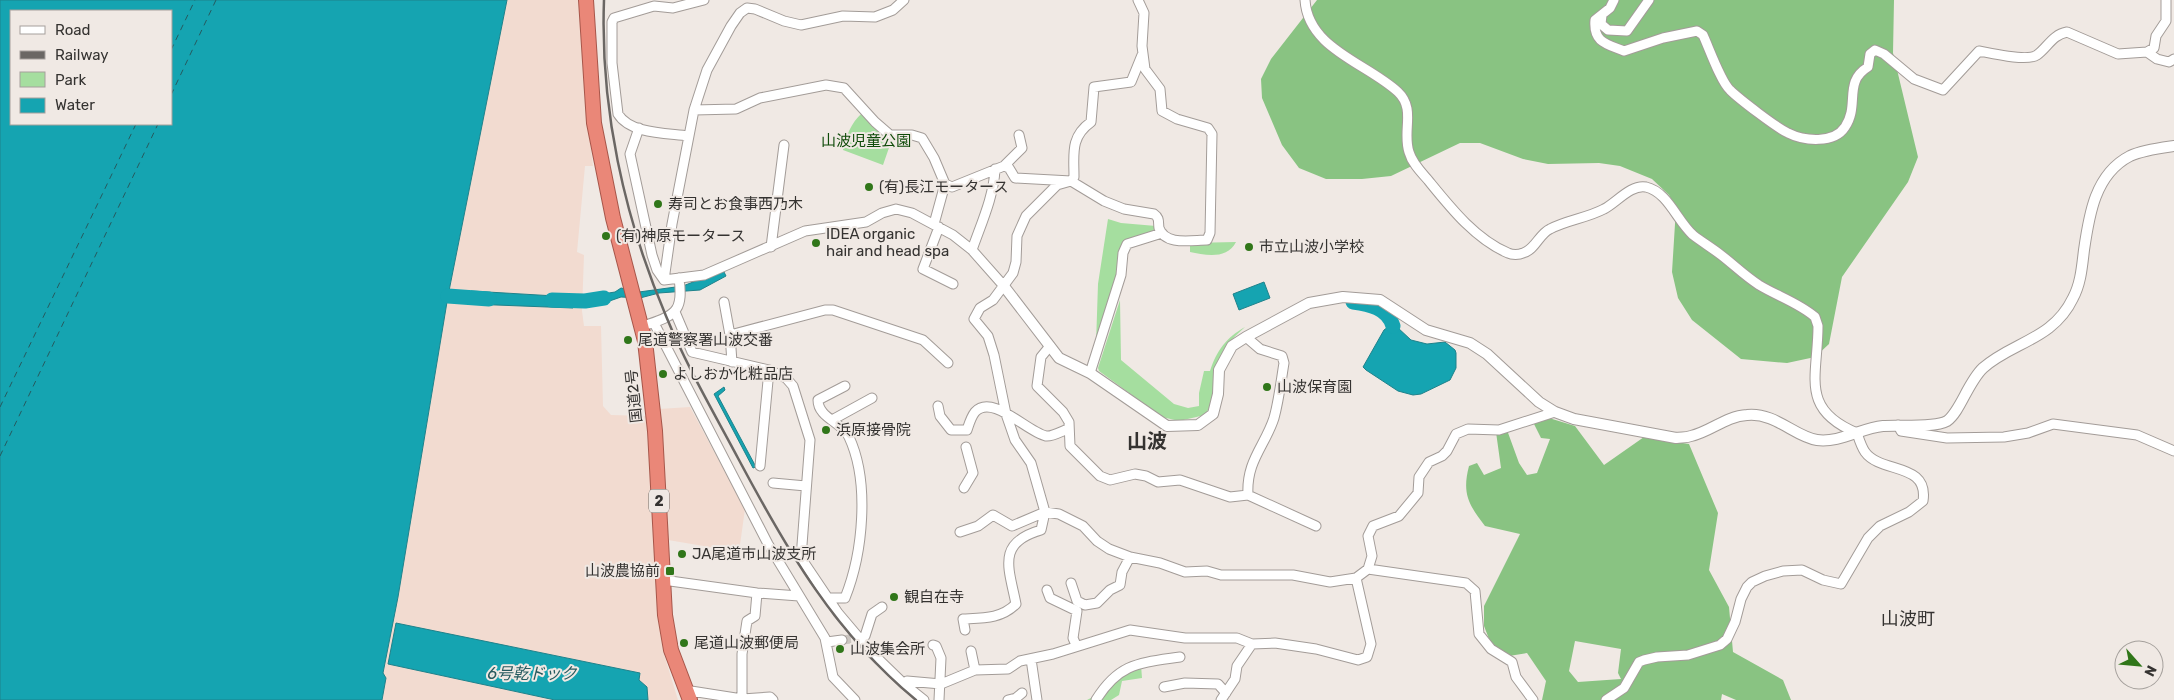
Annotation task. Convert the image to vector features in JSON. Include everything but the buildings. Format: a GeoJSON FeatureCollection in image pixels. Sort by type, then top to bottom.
{"type":"FeatureCollection","features":[{"type":"Feature","properties":{"kind":"highway","name":"国道2号"},"geometry":{"type":"LineString","coordinates":[[586,0],[594,122],[613,218],[629,283],[634,300],[648,325],[665,615],[671,650],[690,699]]}},
{"type":"Feature","properties":{"kind":"street"},"geometry":{"type":"LineString","coordinates":[[636,10],[637,0]]}},
{"type":"Feature","properties":{"kind":"street"},"geometry":{"type":"LineString","coordinates":[[688,136],[639,128],[622,120],[618,114],[612,62],[612,22],[614,18],[636,10],[654,6],[673,8],[704,0]]}},
{"type":"Feature","properties":{"kind":"street"},"geometry":{"type":"LineString","coordinates":[[664,280],[672,224],[694,110],[707,70],[730,26],[740,13],[747,8],[755,9],[784,21],[801,25],[843,16],[875,17],[893,10],[904,0]]}},
{"type":"Feature","properties":{"kind":"street"},"geometry":{"type":"LineString","coordinates":[[1004,166],[1009,168],[1015,178],[1071,181],[1104,201],[1124,209],[1154,214],[1158,216],[1162,233],[1171,240],[1207,240],[1210,233],[1212,134],[1208,128],[1177,119],[1162,111],[1160,89],[1145,69],[1142,54],[1144,13],[1138,0]]}},
{"type":"Feature","properties":{"kind":"street"},"geometry":{"type":"LineString","coordinates":[[1304,0],[1314,29],[1352,62],[1390,85],[1406,101],[1409,116],[1406,138],[1409,153],[1415,164],[1455,213],[1490,243],[1510,254],[1522,254],[1529,250],[1540,235],[1550,229],[1604,209],[1632,190],[1645,186],[1653,190],[1662,197],[1691,233],[1742,274],[1815,317],[1818,326],[1815,389],[1818,404],[1844,428],[1857,433],[1866,452],[1878,461],[1905,471],[1920,480],[1925,490],[1923,501],[1909,512],[1880,526],[1868,538],[1841,584],[1823,580],[1802,570],[1782,570],[1752,582],[1740,599],[1735,622],[1727,639],[1706,651],[1688,655],[1657,656],[1639,662],[1624,688],[1606,700]]}},
{"type":"Feature","properties":{"kind":"street"},"geometry":{"type":"LineString","coordinates":[[1614,0],[1610,8],[1595,20],[1594,32],[1597,37],[1624,52],[1663,38],[1698,32],[1703,35],[1728,89],[1788,133],[1807,139],[1827,139],[1844,129],[1854,100],[1853,83],[1861,71],[1868,67],[1870,54],[1875,50],[1884,54],[1914,79],[1943,90],[1978,51],[2024,58],[2036,56],[2058,34],[2067,32],[2118,54],[2147,52],[2154,48],[2156,36],[2166,21],[2166,0]]}},
{"type":"Feature","properties":{"kind":"street"},"geometry":{"type":"LineString","coordinates":[[1602,15],[1601,24],[1608,30],[1627,31],[1649,0]]}},
{"type":"Feature","properties":{"kind":"street"},"geometry":{"type":"LineString","coordinates":[[2147,52],[2157,59],[2169,62],[2174,60]]}},
{"type":"Feature","properties":{"kind":"street"},"geometry":{"type":"LineString","coordinates":[[965,630],[963,619],[993,618],[1009,611],[1016,604],[1007,560],[1011,548],[1026,534],[1042,530],[1045,512],[1031,463],[1015,440],[1006,414],[994,355],[988,336],[974,319],[980,308],[994,300],[1013,273],[1016,262],[1017,236],[1026,216],[1057,185],[1071,181],[1074,177],[1074,147],[1081,129],[1091,122],[1094,86],[1131,82],[1142,54]]}},
{"type":"Feature","properties":{"kind":"street"},"geometry":{"type":"LineString","coordinates":[[1135,72],[1155,82]]}},
{"type":"Feature","properties":{"kind":"street"},"geometry":{"type":"LineString","coordinates":[[694,110],[736,108],[760,98],[826,85],[844,88],[874,122],[890,135],[912,135],[922,138],[934,158],[945,184],[937,226],[923,269],[953,284]]}},
{"type":"Feature","properties":{"kind":"street"},"geometry":{"type":"LineString","coordinates":[[639,128],[630,154],[652,256],[657,270],[664,280]]}},
{"type":"Feature","properties":{"kind":"street"},"geometry":{"type":"LineString","coordinates":[[945,184],[952,187],[1004,166],[1022,148],[1018,135]]}},
{"type":"Feature","properties":{"kind":"street"},"geometry":{"type":"LineString","coordinates":[[771,247],[784,145]]}},
{"type":"Feature","properties":{"kind":"street"},"geometry":{"type":"LineString","coordinates":[[664,280],[704,275],[805,231],[866,222],[882,213],[896,209],[912,212],[937,226],[972,250],[1003,285],[1059,358],[1090,373],[1167,426],[1198,425],[1213,414],[1218,394],[1219,370],[1232,346],[1246,336],[1309,303],[1343,296],[1380,300],[1426,330],[1470,343],[1487,354],[1538,402],[1555,412],[1574,419],[1676,438],[1692,436],[1730,419],[1747,414],[1762,416],[1815,440],[1832,440],[1876,427],[1933,424],[1946,421],[1958,407],[1968,386],[1983,368],[2044,332],[2063,315],[2074,298],[2080,279],[2090,210],[2100,185],[2116,165],[2131,156],[2174,146]]}},
{"type":"Feature","properties":{"kind":"street"},"geometry":{"type":"LineString","coordinates":[[972,250],[984,218],[995,169]]}},
{"type":"Feature","properties":{"kind":"street"},"geometry":{"type":"LineString","coordinates":[[1090,373],[1121,274],[1123,253],[1128,244],[1162,233]]}},
{"type":"Feature","properties":{"kind":"street"},"geometry":{"type":"LineString","coordinates":[[679,278],[680,305],[675,312],[648,325],[768,544],[827,642],[833,677],[855,700]]}},
{"type":"Feature","properties":{"kind":"street"},"geometry":{"type":"LineString","coordinates":[[724,302],[730,335],[732,362]]}},
{"type":"Feature","properties":{"kind":"street"},"geometry":{"type":"LineString","coordinates":[[730,335],[825,310],[834,310],[923,340],[948,363]]}},
{"type":"Feature","properties":{"kind":"street"},"geometry":{"type":"LineString","coordinates":[[675,312],[692,352],[769,370],[786,378],[792,386],[810,440],[801,558],[828,598],[860,638],[904,684],[924,700]]}},
{"type":"Feature","properties":{"kind":"street"},"geometry":{"type":"LineString","coordinates":[[1246,336],[1260,349],[1282,356],[1284,364],[1274,419],[1254,458],[1247,480],[1248,495]]}},
{"type":"Feature","properties":{"kind":"street"},"geometry":{"type":"LineString","coordinates":[[1050,346],[1041,357],[1037,386],[1063,412],[1069,422],[1070,446],[1100,476],[1110,480],[1135,474],[1146,476],[1158,482],[1180,480],[1230,498],[1248,495],[1316,526]]}},
{"type":"Feature","properties":{"kind":"street"},"geometry":{"type":"LineString","coordinates":[[760,466],[769,370]]}},
{"type":"Feature","properties":{"kind":"street"},"geometry":{"type":"LineString","coordinates":[[828,598],[845,598],[855,575],[861,534],[862,495],[857,463],[848,435],[818,406],[818,400],[845,386]]}},
{"type":"Feature","properties":{"kind":"street"},"geometry":{"type":"LineString","coordinates":[[832,420],[872,398]]}},
{"type":"Feature","properties":{"kind":"street"},"geometry":{"type":"LineString","coordinates":[[938,406],[940,416],[951,430],[967,430],[974,414],[986,407],[994,408],[1033,431],[1047,436],[1068,429]]}},
{"type":"Feature","properties":{"kind":"street"},"geometry":{"type":"LineString","coordinates":[[960,532],[978,526],[993,515],[1012,526],[1045,512],[1072,520],[1083,526],[1097,542],[1130,557],[1160,563],[1185,572],[1207,571],[1221,575],[1293,575],[1330,582],[1356,578],[1368,568],[1372,556],[1368,536],[1373,526],[1399,516],[1418,493],[1419,477],[1429,462],[1442,456],[1447,451],[1456,434],[1468,429],[1500,430],[1555,412]]}},
{"type":"Feature","properties":{"kind":"street"},"geometry":{"type":"LineString","coordinates":[[1898,425],[1901,431],[1960,438],[2012,436],[2028,433],[2052,424],[2137,435],[2174,451]]}},
{"type":"Feature","properties":{"kind":"street"},"geometry":{"type":"LineString","coordinates":[[964,488],[973,473],[966,448]]}},
{"type":"Feature","properties":{"kind":"street"},"geometry":{"type":"LineString","coordinates":[[773,483],[806,486]]}},
{"type":"Feature","properties":{"kind":"street"},"geometry":{"type":"LineString","coordinates":[[1071,582],[1078,601],[1085,606],[1097,603],[1110,590],[1120,585],[1122,572],[1130,557]]}},
{"type":"Feature","properties":{"kind":"street"},"geometry":{"type":"LineString","coordinates":[[1368,568],[1466,583],[1475,591],[1479,634],[1491,650],[1512,662],[1516,677],[1533,700]]}},
{"type":"Feature","properties":{"kind":"street"},"geometry":{"type":"LineString","coordinates":[[904,684],[907,681],[941,684],[975,670],[1008,669],[1020,661],[1130,630],[1185,638],[1237,638],[1252,644],[1274,643],[1316,649],[1358,660],[1367,658],[1371,644],[1356,578]]}},
{"type":"Feature","properties":{"kind":"street"},"geometry":{"type":"LineString","coordinates":[[663,580],[757,593],[799,596]]}},
{"type":"Feature","properties":{"kind":"street"},"geometry":{"type":"LineString","coordinates":[[1047,590],[1050,598],[1077,611],[1073,638],[1076,645]]}},
{"type":"Feature","properties":{"kind":"street"},"geometry":{"type":"LineString","coordinates":[[742,700],[742,654],[747,621],[755,616],[757,593]]}},
{"type":"Feature","properties":{"kind":"street"},"geometry":{"type":"LineString","coordinates":[[860,638],[865,636],[872,614],[882,607]]}},
{"type":"Feature","properties":{"kind":"street"},"geometry":{"type":"LineString","coordinates":[[827,642],[842,640]]}},
{"type":"Feature","properties":{"kind":"street"},"geometry":{"type":"LineString","coordinates":[[1223,697],[1234,679],[1237,666],[1252,644]]}},
{"type":"Feature","properties":{"kind":"street"},"geometry":{"type":"LineString","coordinates":[[933,645],[936,646],[941,658],[939,700]]}},
{"type":"Feature","properties":{"kind":"street"},"geometry":{"type":"LineString","coordinates":[[971,651],[975,670]]}},
{"type":"Feature","properties":{"kind":"street"},"geometry":{"type":"LineString","coordinates":[[1096,700],[1113,676],[1139,663],[1180,657]]}},
{"type":"Feature","properties":{"kind":"street"},"geometry":{"type":"LineString","coordinates":[[1031,659],[1038,700]]}},
{"type":"Feature","properties":{"kind":"street"},"geometry":{"type":"LineString","coordinates":[[1164,687],[1185,683],[1218,684],[1223,697]]}},
{"type":"Feature","properties":{"kind":"street"},"geometry":{"type":"LineString","coordinates":[[690,699],[691,691],[742,700],[770,697],[773,700]]}},
{"type":"Feature","properties":{"kind":"street"},"geometry":{"type":"LineString","coordinates":[[1008,700],[1016,698],[1022,693]]}},
{"type":"Feature","properties":{"kind":"shaded area"},"geometry":{"type":"Polygon","coordinates":[[[507,0],[580,0],[585,102],[593,166],[585,166],[577,252],[584,255],[582,311],[584,326],[601,326],[603,406],[611,415],[646,416],[663,651],[678,700],[382,700],[386,678],[383,673],[398,597],[448,296],[507,0]]]}},
{"type":"Feature","properties":{"kind":"shaded area"},"geometry":{"type":"Polygon","coordinates":[[[690,407],[745,509],[739,552],[668,540],[659,409],[690,407]]]}},
{"type":"Feature","properties":{"kind":"green space"},"geometry":{"type":"Polygon","coordinates":[[[1317,0],[1894,0],[1893,53],[1918,157],[1908,182],[1842,277],[1829,344],[1815,357],[1787,363],[1741,359],[1692,320],[1678,298],[1672,272],[1676,208],[1669,195],[1652,179],[1620,166],[1599,163],[1548,164],[1523,159],[1480,143],[1460,143],[1391,176],[1362,179],[1326,179],[1299,168],[1282,145],[1262,98],[1261,79],[1271,59],[1317,0]]]}},
{"type":"Feature","properties":{"kind":"green space","name":"山波児童公園"},"geometry":{"type":"Polygon","coordinates":[[[862,113],[891,142],[883,165],[843,150],[850,130],[862,113]]]}},
{"type":"Feature","properties":{"kind":"green space"},"geometry":{"type":"Polygon","coordinates":[[[1108,219],[1121,223],[1156,226],[1154,232],[1126,240],[1120,274],[1096,344],[1098,284],[1108,219]]]}},
{"type":"Feature","properties":{"kind":"green space"},"geometry":{"type":"Polygon","coordinates":[[[1236,242],[1227,252],[1221,254],[1209,255],[1190,252],[1190,243],[1236,242]]]}},
{"type":"Feature","properties":{"kind":"green space"},"geometry":{"type":"Polygon","coordinates":[[[1120,300],[1121,360],[1174,404],[1188,408],[1199,406],[1199,393],[1204,371],[1210,371],[1223,345],[1245,327],[1230,342],[1219,359],[1215,373],[1212,400],[1205,415],[1179,421],[1162,417],[1099,371],[1098,368],[1120,300]]]}},
{"type":"Feature","properties":{"kind":"green space"},"geometry":{"type":"Polygon","coordinates":[[[1549,418],[1575,426],[1604,465],[1644,437],[1689,444],[1718,513],[1709,570],[1729,607],[1733,652],[1783,680],[1791,700],[1736,700],[1722,694],[1721,700],[1542,700],[1546,681],[1527,653],[1509,656],[1491,644],[1484,626],[1484,606],[1520,534],[1485,526],[1474,511],[1468,498],[1466,484],[1469,466],[1477,463],[1484,475],[1501,468],[1496,432],[1507,430],[1519,463],[1527,475],[1537,473],[1550,439],[1541,438],[1533,422],[1549,418]],[[1575,641],[1569,671],[1578,682],[1621,679],[1618,673],[1621,649],[1575,641]]]}},
{"type":"Feature","properties":{"kind":"green space"},"geometry":{"type":"Polygon","coordinates":[[[1141,665],[1142,678],[1122,681],[1119,695],[1111,700],[1087,700],[1112,687],[1111,681],[1141,665]]]}},
{"type":"Feature","properties":{"kind":"water"},"geometry":{"type":"Polygon","coordinates":[[[0,0],[507,0],[448,296],[398,597],[383,673],[386,678],[382,700],[0,700],[0,0]]]}},
{"type":"Feature","properties":{"kind":"water"},"geometry":{"type":"Polygon","coordinates":[[[723,270],[726,276],[700,290],[659,293],[640,298],[621,297],[601,304],[584,306],[584,297],[615,292],[621,288],[639,292],[683,286],[723,270]]]}},
{"type":"Feature","properties":{"kind":"water"},"geometry":{"type":"Polygon","coordinates":[[[1264,282],[1270,298],[1239,310],[1233,294],[1264,282]]]}},
{"type":"Feature","properties":{"kind":"water"},"geometry":{"type":"Polygon","coordinates":[[[471,291],[572,297],[573,308],[470,304],[471,291]]]}},
{"type":"Feature","properties":{"kind":"water"},"geometry":{"type":"Polygon","coordinates":[[[1388,327],[1397,327],[1411,340],[1427,344],[1445,342],[1455,350],[1456,368],[1450,380],[1421,394],[1413,395],[1398,391],[1366,370],[1363,367],[1384,330],[1388,327]]]}},
{"type":"Feature","properties":{"kind":"water"},"geometry":{"type":"Polygon","coordinates":[[[724,387],[725,390],[718,396],[756,467],[753,468],[714,394],[724,387]]]}},
{"type":"Feature","properties":{"kind":"water","name":"6号乾ドック"},"geometry":{"type":"Polygon","coordinates":[[[396,623],[640,673],[639,680],[647,687],[648,700],[555,700],[388,664],[396,623]]]}},
{"type":"Feature","properties":{"kind":"waterway"},"geometry":{"type":"LineString","coordinates":[[448,296],[489,299]]}},
{"type":"Feature","properties":{"kind":"waterway"},"geometry":{"type":"LineString","coordinates":[[552,300],[585,301],[604,298]]}},
{"type":"Feature","properties":{"kind":"waterway"},"geometry":{"type":"LineString","coordinates":[[1353,302],[1377,308],[1387,315],[1393,326]]}},
{"type":"Feature","properties":{"kind":"ferry route"},"geometry":{"type":"LineString","coordinates":[[172,48],[195,0]]}},
{"type":"Feature","properties":{"kind":"ferry route"},"geometry":{"type":"LineString","coordinates":[[172,93],[216,0]]}},
{"type":"Feature","properties":{"kind":"ferry route"},"geometry":{"type":"LineString","coordinates":[[0,407],[136,125]]}},
{"type":"Feature","properties":{"kind":"ferry route"},"geometry":{"type":"LineString","coordinates":[[0,456],[158,125]]}},
{"type":"Feature","properties":{"kind":"tunnel"},"geometry":{"type":"LineString","coordinates":[[842,640],[860,638]]}},
{"type":"Feature","properties":{"kind":"railway"},"geometry":{"type":"LineString","coordinates":[[604,0],[606,81],[618,161],[638,240],[651,278],[682,353],[757,494],[795,559],[837,619],[861,647],[916,700]]}},
{"type":"Feature","properties":{"kind":"place","name":"(有)長江モータース"},"geometry":{"type":"Point","coordinates":[869,187]}},
{"type":"Feature","properties":{"kind":"place","name":"寿司とお食事西乃木"},"geometry":{"type":"Point","coordinates":[658,204]}},
{"type":"Feature","properties":{"kind":"place","name":"(有)神原モータース"},"geometry":{"type":"Point","coordinates":[606,236]}},
{"type":"Feature","properties":{"kind":"place","name":"IDEA organic hair and head spa"},"geometry":{"type":"Point","coordinates":[816,243]}},
{"type":"Feature","properties":{"kind":"place","name":"市立山波小学校"},"geometry":{"type":"Point","coordinates":[1249,247]}},
{"type":"Feature","properties":{"kind":"place","name":"尾道警察署山波交番"},"geometry":{"type":"Point","coordinates":[628,340]}},
{"type":"Feature","properties":{"kind":"place","name":"よしおか化粧品店"},"geometry":{"type":"Point","coordinates":[663,374]}},
{"type":"Feature","properties":{"kind":"place","name":"山波保育園"},"geometry":{"type":"Point","coordinates":[1267,387]}},
{"type":"Feature","properties":{"kind":"place","name":"浜原接骨院"},"geometry":{"type":"Point","coordinates":[826,430]}},
{"type":"Feature","properties":{"kind":"place","name":"JA尾道市山波支所"},"geometry":{"type":"Point","coordinates":[682,554]}},
{"type":"Feature","properties":{"kind":"place","name":"山波農協前"},"geometry":{"type":"Point","coordinates":[670,571]}},
{"type":"Feature","properties":{"kind":"place","name":"観自在寺"},"geometry":{"type":"Point","coordinates":[894,597]}},
{"type":"Feature","properties":{"kind":"place","name":"尾道山波郵便局"},"geometry":{"type":"Point","coordinates":[684,643]}},
{"type":"Feature","properties":{"kind":"place","name":"山波集会所"},"geometry":{"type":"Point","coordinates":[840,649]}},
{"type":"Feature","properties":{"kind":"district","name":"山波"},"geometry":{"type":"Point","coordinates":[1147,441]}},
{"type":"Feature","properties":{"kind":"district","name":"山波町"},"geometry":{"type":"Point","coordinates":[1908,619]}}]}
